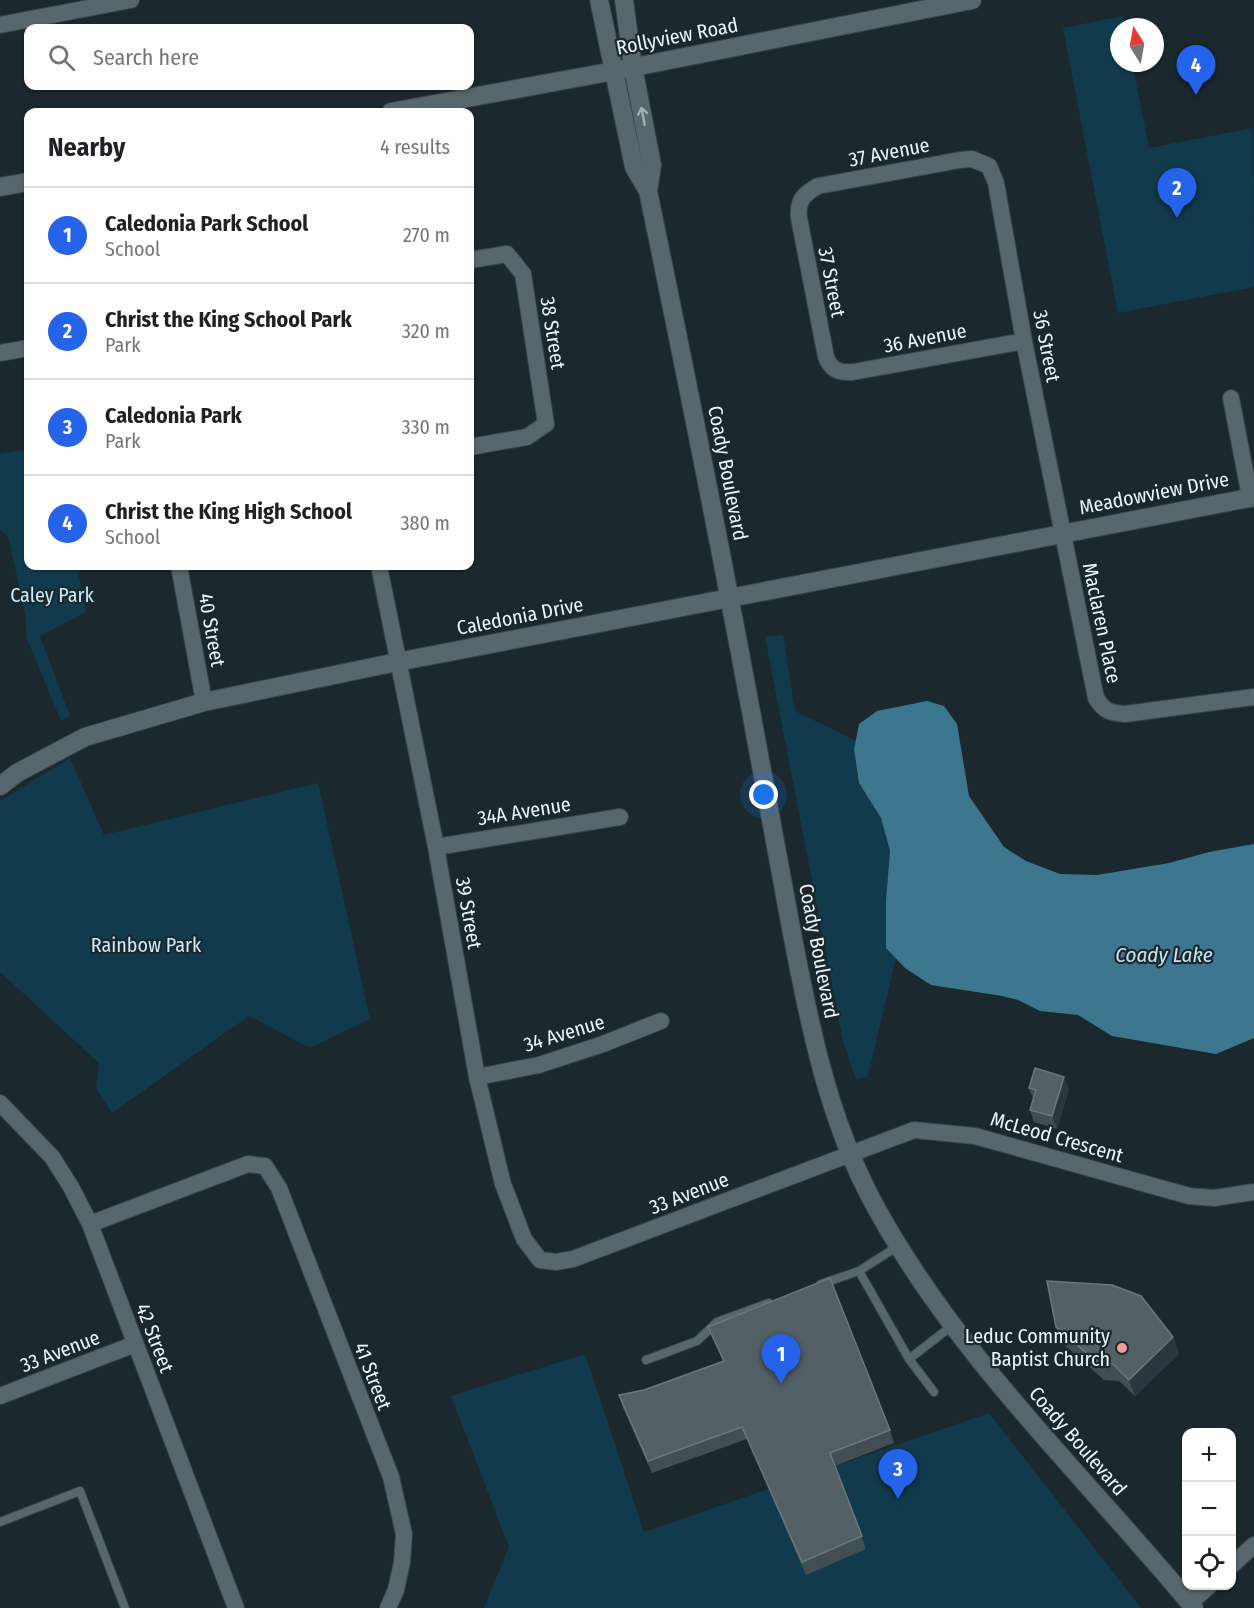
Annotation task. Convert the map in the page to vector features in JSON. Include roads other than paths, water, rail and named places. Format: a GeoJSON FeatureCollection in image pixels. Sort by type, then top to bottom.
{"type":"FeatureCollection","features":[{"type":"Feature","properties":{"kind":"main road","name":"Coady Boulevard"},"geometry":{"type":"LineString","coordinates":[[599,0],[634,167],[648,191],[730,599],[809,1020],[825,1082],[872,1201],[898,1246],[953,1326],[990,1374],[1192,1605]]}},
{"type":"Feature","properties":{"kind":"main road","name":"Coady Boulevard"},"geometry":{"type":"LineString","coordinates":[[624,0],[633,67],[652,165],[648,191]]}},
{"type":"Feature","properties":{"kind":"main road","name":"Rollyview Road"},"geometry":{"type":"LineString","coordinates":[[413,108],[614,71],[972,0]]}},
{"type":"Feature","properties":{"kind":"main road"},"geometry":{"type":"LineString","coordinates":[[0,188],[24,183]]}},
{"type":"Feature","properties":{"kind":"main road","name":"Meadowview Drive"},"geometry":{"type":"LineString","coordinates":[[1063,534],[1252,497]]}},
{"type":"Feature","properties":{"kind":"main road","name":"Caledonia Drive"},"geometry":{"type":"LineString","coordinates":[[0,786],[17,773],[85,737],[204,702],[397,662],[1063,534]]}},
{"type":"Feature","properties":{"kind":"street"},"geometry":{"type":"LineString","coordinates":[[0,25],[66,6],[131,0]]}},
{"type":"Feature","properties":{"kind":"street","name":"37 Avenue"},"geometry":{"type":"LineString","coordinates":[[800,199],[818,186],[960,160],[972,159],[989,166]]}},
{"type":"Feature","properties":{"kind":"street","name":"36 Street"},"geometry":{"type":"LineString","coordinates":[[989,166],[996,183],[1024,340],[1063,534]]}},
{"type":"Feature","properties":{"kind":"street","name":"37 Street"},"geometry":{"type":"LineString","coordinates":[[800,199],[799,218],[826,357],[829,366],[834,369]]}},
{"type":"Feature","properties":{"kind":"street","name":"38 Street"},"geometry":{"type":"LineString","coordinates":[[474,259],[507,254],[523,274],[546,424],[527,437],[474,446]]}},
{"type":"Feature","properties":{"kind":"street","name":"36 Avenue"},"geometry":{"type":"LineString","coordinates":[[834,369],[842,373],[853,372],[1024,340]]}},
{"type":"Feature","properties":{"kind":"street"},"geometry":{"type":"LineString","coordinates":[[0,353],[24,349]]}},
{"type":"Feature","properties":{"kind":"street"},"geometry":{"type":"LineString","coordinates":[[1231,398],[1252,497]]}},
{"type":"Feature","properties":{"kind":"street","name":"Maclaren Place"},"geometry":{"type":"LineString","coordinates":[[1063,534],[1096,698],[1102,708],[1111,714],[1125,714],[1254,697]]}},
{"type":"Feature","properties":{"kind":"street","name":"40 Street"},"geometry":{"type":"LineString","coordinates":[[180,570],[204,702]]}},
{"type":"Feature","properties":{"kind":"street","name":"39 Street"},"geometry":{"type":"LineString","coordinates":[[380,570],[436,847],[477,1077],[503,1184],[524,1239],[540,1260]]}},
{"type":"Feature","properties":{"kind":"street","name":"34A Avenue"},"geometry":{"type":"LineString","coordinates":[[436,847],[620,817]]}},
{"type":"Feature","properties":{"kind":"street","name":"34 Avenue"},"geometry":{"type":"LineString","coordinates":[[477,1077],[539,1065],[603,1044],[661,1021]]}},
{"type":"Feature","properties":{"kind":"street","name":"42 Street"},"geometry":{"type":"LineString","coordinates":[[0,1103],[52,1157],[90,1224],[236,1608]]}},
{"type":"Feature","properties":{"kind":"street","name":"McLeod Crescent"},"geometry":{"type":"LineString","coordinates":[[852,1154],[914,1131],[975,1136],[1189,1196],[1214,1198],[1254,1192]]}},
{"type":"Feature","properties":{"kind":"street","name":"33 Avenue"},"geometry":{"type":"LineString","coordinates":[[540,1260],[556,1262],[573,1259],[852,1154]]}},
{"type":"Feature","properties":{"kind":"street","name":"41 Street"},"geometry":{"type":"LineString","coordinates":[[90,1224],[248,1164],[265,1166],[279,1188],[391,1477],[404,1534],[402,1562],[396,1590],[388,1608]]}},
{"type":"Feature","properties":{"kind":"street","name":"33 Avenue"},"geometry":{"type":"LineString","coordinates":[[0,1396],[135,1344]]}},
{"type":"Feature","properties":{"kind":"street"},"geometry":{"type":"LineString","coordinates":[[1236,1561],[1254,1545]]}},
{"type":"Feature","properties":{"kind":"street"},"geometry":{"type":"LineString","coordinates":[[1192,1605],[1205,1590]]}},
{"type":"Feature","properties":{"kind":"lane"},"geometry":{"type":"LineString","coordinates":[[816,1286],[859,1271],[898,1246]]}},
{"type":"Feature","properties":{"kind":"lane"},"geometry":{"type":"LineString","coordinates":[[859,1271],[909,1359],[934,1392]]}},
{"type":"Feature","properties":{"kind":"lane"},"geometry":{"type":"LineString","coordinates":[[646,1360],[698,1341],[717,1322],[773,1301]]}},
{"type":"Feature","properties":{"kind":"lane"},"geometry":{"type":"LineString","coordinates":[[909,1359],[953,1326]]}},
{"type":"Feature","properties":{"kind":"lane"},"geometry":{"type":"LineString","coordinates":[[0,1522],[80,1491],[125,1608]]}},
{"type":"Feature","properties":{"kind":"water","name":"Coady Lake"},"geometry":{"type":"Polygon","coordinates":[[[927,701],[944,706],[957,724],[969,796],[1004,847],[1026,861],[1060,874],[1097,875],[1169,863],[1209,852],[1254,844],[1254,1038],[1216,1054],[1112,1036],[1078,1015],[1040,1011],[1018,1000],[1002,996],[931,985],[905,968],[886,948],[886,901],[890,851],[881,818],[859,783],[854,749],[859,724],[877,711],[927,701]]]}},
{"type":"Feature","properties":{"kind":"place","name":"Christ the King High School"},"geometry":{"type":"Point","coordinates":[1196,95]}},
{"type":"Feature","properties":{"kind":"place","name":"Christ the King School Park"},"geometry":{"type":"Point","coordinates":[1177,218]}},
{"type":"Feature","properties":{"kind":"place","name":"Leduc Community Baptist Church"},"geometry":{"type":"Point","coordinates":[1122,1348]}},
{"type":"Feature","properties":{"kind":"place","name":"Caledonia Park School"},"geometry":{"type":"Point","coordinates":[781,1384]}},
{"type":"Feature","properties":{"kind":"place","name":"Caledonia Park"},"geometry":{"type":"Point","coordinates":[898,1499]}},
{"type":"Feature","properties":{"kind":"park label","name":"Caley Park"},"geometry":{"type":"Point","coordinates":[52,595]}},
{"type":"Feature","properties":{"kind":"park label","name":"Rainbow Park"},"geometry":{"type":"Point","coordinates":[146,945]}}]}
